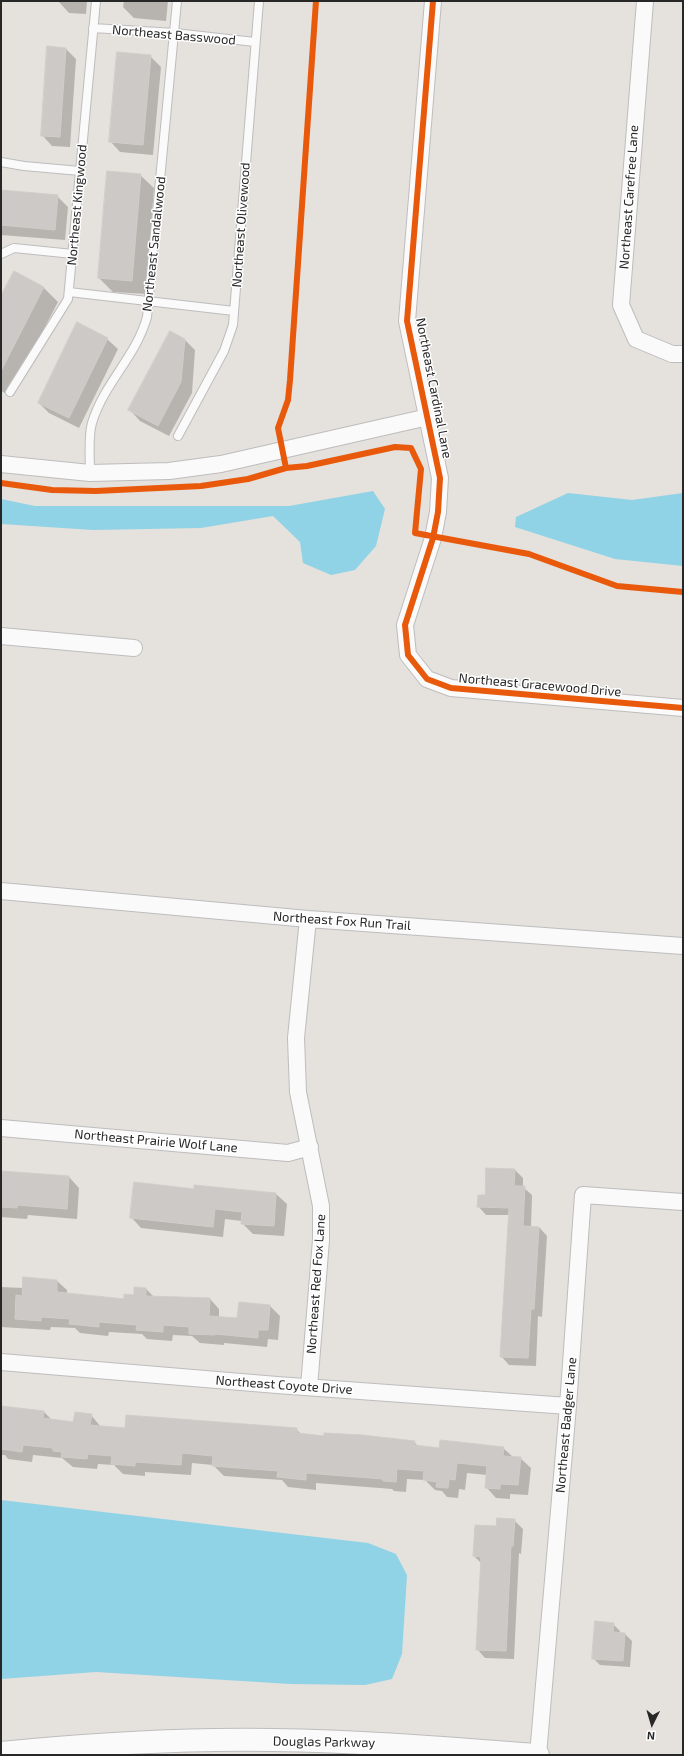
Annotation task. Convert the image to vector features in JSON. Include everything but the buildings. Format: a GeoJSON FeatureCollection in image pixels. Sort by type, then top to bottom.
{"type":"FeatureCollection","features":[{"type":"Feature","properties":{"kind":"street","name":"Northeast Cardinal Lane"},"geometry":{"type":"LineString","coordinates":[[408,655],[405,625],[433,538],[438,512],[440,478],[407,321],[433,1]]}},
{"type":"Feature","properties":{"kind":"street","name":"Northeast Carefree Lane"},"geometry":{"type":"LineString","coordinates":[[645,1],[621,305],[636,340],[672,354],[683,354]]}},
{"type":"Feature","properties":{"kind":"street"},"geometry":{"type":"LineString","coordinates":[[1,464],[90,473],[169,471],[221,464],[428,417]]}},
{"type":"Feature","properties":{"kind":"street"},"geometry":{"type":"LineString","coordinates":[[1,636],[134,648]]}},
{"type":"Feature","properties":{"kind":"street","name":"Northeast Gracewood Drive"},"geometry":{"type":"LineString","coordinates":[[408,655],[427,679],[452,688],[683,708]]}},
{"type":"Feature","properties":{"kind":"street","name":"Northeast Fox Run Trail"},"geometry":{"type":"LineString","coordinates":[[1,891],[308,919],[683,946]]}},
{"type":"Feature","properties":{"kind":"street","name":"Northeast Red Fox Lane"},"geometry":{"type":"LineString","coordinates":[[308,919],[296,1038],[298,1092],[321,1206],[321,1240],[309,1387]]}},
{"type":"Feature","properties":{"kind":"street","name":"Northeast Prairie Wolf Lane"},"geometry":{"type":"LineString","coordinates":[[1,1128],[288,1153],[310,1147]]}},
{"type":"Feature","properties":{"kind":"street","name":"Northeast Badger Lane"},"geometry":{"type":"LineString","coordinates":[[538,1755],[568,1406],[583,1195],[683,1202]]}},
{"type":"Feature","properties":{"kind":"street","name":"Northeast Coyote Drive"},"geometry":{"type":"LineString","coordinates":[[1,1362],[568,1406]]}},
{"type":"Feature","properties":{"kind":"street","name":"Douglas Parkway"},"geometry":{"type":"LineString","coordinates":[[1,1753],[136,1742],[183,1741],[367,1742],[538,1755]]}},
{"type":"Feature","properties":{"kind":"street","name":"Douglas Parkway"},"geometry":{"type":"LineString","coordinates":[[113,1755],[183,1741]]}},
{"type":"Feature","properties":{"kind":"lane","name":"Northeast Kingwood"},"geometry":{"type":"LineString","coordinates":[[10,392],[68,299],[96,1]]}},
{"type":"Feature","properties":{"kind":"lane","name":"Northeast Sandalwood"},"geometry":{"type":"LineString","coordinates":[[90,473],[91,425],[103,393],[142,334],[150,300],[177,1]]}},
{"type":"Feature","properties":{"kind":"lane","name":"Northeast Olivewood"},"geometry":{"type":"LineString","coordinates":[[178,436],[224,351],[233,325],[259,1]]}},
{"type":"Feature","properties":{"kind":"lane","name":"Northeast Basswood"},"geometry":{"type":"LineString","coordinates":[[93,28],[175,33],[255,42]]}},
{"type":"Feature","properties":{"kind":"lane"},"geometry":{"type":"LineString","coordinates":[[1,162],[80,172]]}},
{"type":"Feature","properties":{"kind":"lane"},"geometry":{"type":"LineString","coordinates":[[1,254],[14,248],[73,254]]}},
{"type":"Feature","properties":{"kind":"lane"},"geometry":{"type":"LineString","coordinates":[[69,292],[150,300],[234,311]]}},
{"type":"Feature","properties":{"kind":"water"},"geometry":{"type":"Polygon","coordinates":[[[373,491],[385,509],[376,546],[355,570],[331,575],[303,563],[300,542],[273,516],[201,528],[93,530],[1,524],[1,499],[35,506],[289,506],[373,491]]]}},
{"type":"Feature","properties":{"kind":"water"},"geometry":{"type":"Polygon","coordinates":[[[568,493],[632,500],[683,493],[683,566],[615,559],[515,527],[516,517],[568,493]]]}},
{"type":"Feature","properties":{"kind":"water"},"geometry":{"type":"Polygon","coordinates":[[[1,1500],[368,1543],[396,1554],[407,1575],[402,1654],[392,1679],[365,1685],[290,1684],[96,1672],[1,1679],[1,1500]]]}},
{"type":"Feature","properties":{"kind":"cycle path"},"geometry":{"type":"LineString","coordinates":[[286,468],[278,428],[288,400],[290,380],[316,1]]}},
{"type":"Feature","properties":{"kind":"cycle path"},"geometry":{"type":"LineString","coordinates":[[433,1],[407,321],[440,478],[438,512],[433,538],[405,625],[408,655],[427,679],[451,688],[683,708]]}},
{"type":"Feature","properties":{"kind":"cycle path"},"geometry":{"type":"LineString","coordinates":[[1,483],[52,490],[96,491],[201,486],[248,479],[286,468],[307,466],[395,447],[411,448],[421,469],[415,533],[529,554],[617,586],[683,592]]}}]}
